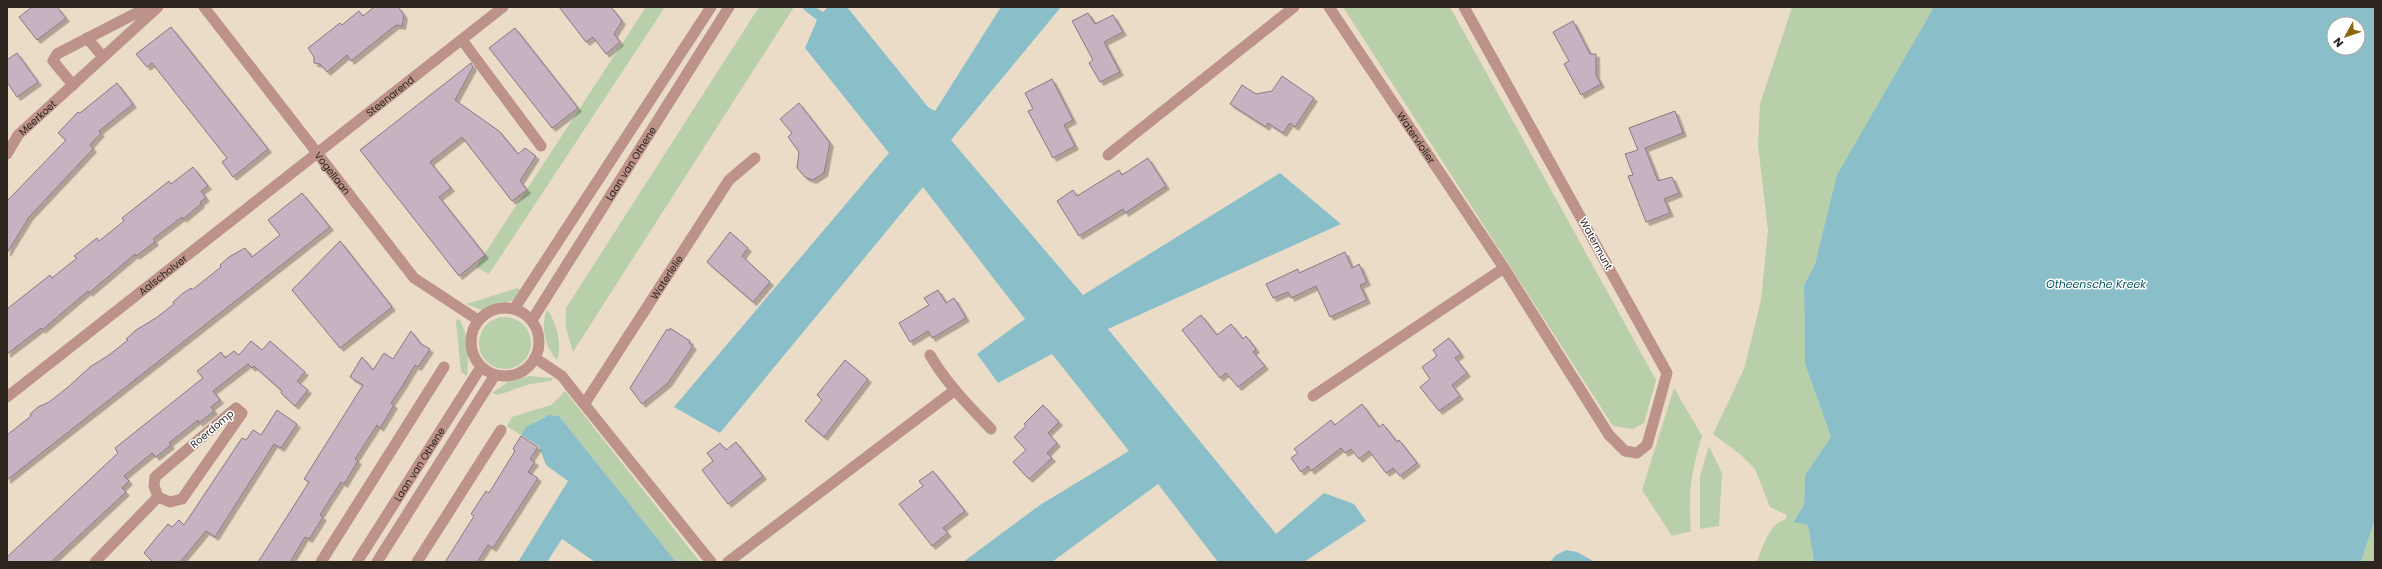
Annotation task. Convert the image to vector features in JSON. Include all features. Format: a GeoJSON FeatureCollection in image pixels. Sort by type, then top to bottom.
{"type":"FeatureCollection","features":[{"type":"Feature","properties":{"kind":"street"},"geometry":{"type":"LineString","coordinates":[[73,85],[53,61],[57,54],[148,7]]}},
{"type":"Feature","properties":{"kind":"street","name":"Meerkoet"},"geometry":{"type":"LineString","coordinates":[[7,154],[18,135],[158,7]]}},
{"type":"Feature","properties":{"kind":"street","name":"Vogellaan"},"geometry":{"type":"LineString","coordinates":[[204,7],[318,151],[414,278],[478,320]]}},
{"type":"Feature","properties":{"kind":"street","name":"Steenarend"},"geometry":{"type":"LineString","coordinates":[[318,151],[503,7]]}},
{"type":"Feature","properties":{"kind":"street","name":"Laan van Othene"},"geometry":{"type":"LineString","coordinates":[[514,309],[711,7]]}},
{"type":"Feature","properties":{"kind":"street","name":"Laan van Othene"},"geometry":{"type":"LineString","coordinates":[[532,320],[729,7]]}},
{"type":"Feature","properties":{"kind":"street"},"geometry":{"type":"LineString","coordinates":[[1108,155],[1294,7]]}},
{"type":"Feature","properties":{"kind":"street","name":"Waterviolier"},"geometry":{"type":"LineString","coordinates":[[1329,7],[1504,268],[1609,435]]}},
{"type":"Feature","properties":{"kind":"street","name":"Watermunt"},"geometry":{"type":"LineString","coordinates":[[1464,7],[1667,373],[1647,445],[1637,453],[1625,451],[1609,435]]}},
{"type":"Feature","properties":{"kind":"street"},"geometry":{"type":"LineString","coordinates":[[87,38],[103,57]]}},
{"type":"Feature","properties":{"kind":"street"},"geometry":{"type":"LineString","coordinates":[[462,40],[541,146]]}},
{"type":"Feature","properties":{"kind":"street","name":"Aalscholver"},"geometry":{"type":"LineString","coordinates":[[7,397],[318,151]]}},
{"type":"Feature","properties":{"kind":"street","name":"Waterlelie"},"geometry":{"type":"LineString","coordinates":[[585,403],[729,180],[755,158]]}},
{"type":"Feature","properties":{"kind":"street"},"geometry":{"type":"LineString","coordinates":[[1313,396],[1504,268]]}},
{"type":"Feature","properties":{"kind":"street"},"geometry":{"type":"LineString","coordinates":[[494,309],[514,309],[524,313],[532,320],[539,339],[535,358],[528,367],[518,374],[506,376],[494,374],[481,367],[472,349],[473,329],[478,320],[494,309]]}},
{"type":"Feature","properties":{"kind":"street"},"geometry":{"type":"LineString","coordinates":[[930,355],[955,390],[991,429]]}},
{"type":"Feature","properties":{"kind":"street"},"geometry":{"type":"LineString","coordinates":[[535,358],[562,376],[711,562]]}},
{"type":"Feature","properties":{"kind":"street","name":"Laan van Othene"},"geometry":{"type":"LineString","coordinates":[[357,562],[481,367]]}},
{"type":"Feature","properties":{"kind":"street"},"geometry":{"type":"LineString","coordinates":[[323,561],[444,368]]}},
{"type":"Feature","properties":{"kind":"street","name":"Laan van Othene"},"geometry":{"type":"LineString","coordinates":[[377,562],[494,374]]}},
{"type":"Feature","properties":{"kind":"street"},"geometry":{"type":"LineString","coordinates":[[728,562],[955,390]]}},
{"type":"Feature","properties":{"kind":"street","name":"Roerdomp"},"geometry":{"type":"LineString","coordinates":[[236,408],[242,413],[182,499],[170,502],[158,498],[154,486],[155,477],[236,408]]}},
{"type":"Feature","properties":{"kind":"street"},"geometry":{"type":"LineString","coordinates":[[417,562],[501,430]]}},
{"type":"Feature","properties":{"kind":"street"},"geometry":{"type":"LineString","coordinates":[[95,562],[158,498]]}},
{"type":"Feature","properties":{"kind":"green space"},"geometry":{"type":"Polygon","coordinates":[[[646,7],[665,7],[489,274],[476,267],[646,7]]]}},
{"type":"Feature","properties":{"kind":"green space"},"geometry":{"type":"Polygon","coordinates":[[[759,7],[794,7],[573,352],[566,328],[566,308],[759,7]]]}},
{"type":"Feature","properties":{"kind":"green space"},"geometry":{"type":"Polygon","coordinates":[[[1343,7],[1450,7],[1656,380],[1644,423],[1633,429],[1613,426],[1343,7]]]}},
{"type":"Feature","properties":{"kind":"green space"},"geometry":{"type":"Polygon","coordinates":[[[1792,7],[1934,7],[1838,175],[1815,264],[1804,285],[1805,364],[1831,437],[1805,475],[1804,505],[1793,521],[1808,525],[1814,562],[1757,562],[1767,537],[1775,525],[1785,520],[1787,515],[1770,507],[1755,469],[1741,455],[1713,434],[1744,369],[1761,300],[1768,231],[1758,145],[1760,104],[1792,7]]]}},
{"type":"Feature","properties":{"kind":"green space"},"geometry":{"type":"Polygon","coordinates":[[[518,288],[522,292],[514,299],[484,311],[466,304],[518,288]]]}},
{"type":"Feature","properties":{"kind":"green space"},"geometry":{"type":"Polygon","coordinates":[[[547,310],[553,320],[558,334],[559,355],[557,360],[549,349],[545,336],[544,323],[547,310]]]}},
{"type":"Feature","properties":{"kind":"green space"},"geometry":{"type":"Polygon","coordinates":[[[505,317],[515,319],[523,325],[529,333],[531,343],[529,353],[523,361],[515,367],[505,369],[495,367],[487,361],[481,353],[479,343],[481,333],[487,325],[495,319],[505,317]]]}},
{"type":"Feature","properties":{"kind":"green space"},"geometry":{"type":"Polygon","coordinates":[[[458,318],[462,324],[466,338],[468,354],[467,376],[461,372],[456,322],[458,318]]]}},
{"type":"Feature","properties":{"kind":"green space"},"geometry":{"type":"Polygon","coordinates":[[[529,376],[553,378],[551,381],[530,384],[498,395],[492,393],[508,382],[529,376]]]}},
{"type":"Feature","properties":{"kind":"green space"},"geometry":{"type":"Polygon","coordinates":[[[1674,388],[1702,436],[1691,483],[1691,531],[1672,536],[1642,490],[1674,388]]]}},
{"type":"Feature","properties":{"kind":"green space"},"geometry":{"type":"Polygon","coordinates":[[[565,391],[700,562],[676,562],[559,416],[548,416],[538,420],[521,435],[507,426],[512,417],[551,405],[565,391]]]}},
{"type":"Feature","properties":{"kind":"green space"},"geometry":{"type":"Polygon","coordinates":[[[1709,446],[1722,473],[1719,526],[1700,529],[1700,476],[1709,446]]]}},
{"type":"Feature","properties":{"kind":"green space"},"geometry":{"type":"Polygon","coordinates":[[[2375,519],[2375,562],[2361,562],[2375,519]]]}},
{"type":"Feature","properties":{"kind":"water"},"geometry":{"type":"Polygon","coordinates":[[[804,7],[815,7],[823,12],[828,7],[847,7],[928,107],[935,111],[1001,7],[1061,7],[951,140],[1083,295],[1280,173],[1341,224],[1108,329],[1276,534],[1324,493],[1354,504],[1366,521],[1304,562],[1218,562],[1158,484],[1052,562],[963,562],[1040,505],[1129,451],[1052,354],[998,383],[977,354],[1025,319],[923,187],[720,433],[674,407],[889,153],[805,48],[817,20],[803,9],[804,7]]]}},
{"type":"Feature","properties":{"kind":"water","name":"Otheensche Kreek"},"geometry":{"type":"Polygon","coordinates":[[[1934,7],[2375,7],[2375,519],[2361,562],[1814,562],[1808,525],[1793,522],[1804,505],[1805,475],[1831,437],[1805,364],[1804,285],[1815,264],[1837,175],[1934,7]]]}},
{"type":"Feature","properties":{"kind":"water"},"geometry":{"type":"Polygon","coordinates":[[[549,415],[559,416],[676,562],[595,562],[562,539],[547,562],[518,562],[568,481],[546,465],[539,446],[521,435],[526,427],[549,415]]]}},
{"type":"Feature","properties":{"kind":"water"},"geometry":{"type":"Polygon","coordinates":[[[1566,550],[1577,552],[1595,562],[1550,562],[1556,555],[1566,550]]]}},
{"type":"Feature","properties":{"kind":"building"},"geometry":{"type":"Polygon","coordinates":[[[32,7],[57,7],[66,18],[37,40],[19,17],[32,7]]]}},
{"type":"Feature","properties":{"kind":"building"},"geometry":{"type":"Polygon","coordinates":[[[374,7],[398,7],[404,15],[402,26],[396,25],[351,61],[347,55],[327,72],[320,64],[314,63],[314,57],[308,48],[340,23],[342,25],[359,11],[363,16],[374,7]]]}},
{"type":"Feature","properties":{"kind":"building"},"geometry":{"type":"Polygon","coordinates":[[[559,7],[611,7],[622,21],[614,34],[620,42],[606,54],[593,37],[586,42],[559,7]]]}},
{"type":"Feature","properties":{"kind":"building"},"geometry":{"type":"Polygon","coordinates":[[[1088,13],[1095,24],[1113,15],[1123,32],[1104,42],[1120,72],[1100,82],[1089,63],[1093,60],[1072,21],[1088,13]]]}},
{"type":"Feature","properties":{"kind":"building"},"geometry":{"type":"Polygon","coordinates":[[[1573,21],[1590,54],[1596,54],[1596,75],[1601,84],[1581,95],[1564,64],[1569,61],[1553,32],[1573,21]]]}},
{"type":"Feature","properties":{"kind":"building"},"geometry":{"type":"Polygon","coordinates":[[[171,27],[268,149],[233,177],[222,162],[227,158],[152,63],[147,67],[136,54],[171,27]]]}},
{"type":"Feature","properties":{"kind":"building"},"geometry":{"type":"Polygon","coordinates":[[[515,28],[578,108],[552,128],[489,48],[515,28]]]}},
{"type":"Feature","properties":{"kind":"building"},"geometry":{"type":"Polygon","coordinates":[[[17,53],[38,82],[17,97],[7,82],[7,60],[17,53]]]}},
{"type":"Feature","properties":{"kind":"building"},"geometry":{"type":"Polygon","coordinates":[[[471,63],[473,67],[455,100],[499,131],[518,154],[525,148],[536,156],[520,181],[527,190],[512,201],[462,137],[430,162],[451,188],[439,197],[485,255],[459,276],[360,150],[471,63]]]}},
{"type":"Feature","properties":{"kind":"building"},"geometry":{"type":"Polygon","coordinates":[[[1282,76],[1314,98],[1295,127],[1290,123],[1283,133],[1268,123],[1266,127],[1230,104],[1242,85],[1256,94],[1272,91],[1282,76]]]}},
{"type":"Feature","properties":{"kind":"building"},"geometry":{"type":"Polygon","coordinates":[[[1052,79],[1073,120],[1064,125],[1075,146],[1053,158],[1028,111],[1033,109],[1025,93],[1052,79]]]}},
{"type":"Feature","properties":{"kind":"building"},"geometry":{"type":"Polygon","coordinates":[[[117,83],[133,104],[99,131],[101,133],[90,145],[93,149],[29,217],[7,253],[7,201],[66,140],[58,133],[78,112],[80,113],[117,83]]]}},
{"type":"Feature","properties":{"kind":"building"},"geometry":{"type":"Polygon","coordinates":[[[799,103],[830,143],[824,173],[813,180],[805,177],[797,168],[799,152],[788,137],[792,133],[780,119],[799,103]]]}},
{"type":"Feature","properties":{"kind":"building"},"geometry":{"type":"Polygon","coordinates":[[[1675,111],[1683,133],[1645,148],[1658,181],[1672,177],[1679,193],[1664,199],[1670,213],[1646,222],[1628,176],[1633,175],[1625,154],[1638,150],[1629,128],[1675,111]]]}},
{"type":"Feature","properties":{"kind":"building"},"geometry":{"type":"Polygon","coordinates":[[[1148,158],[1166,186],[1125,213],[1123,209],[1079,236],[1057,201],[1073,190],[1077,196],[1119,170],[1122,175],[1148,158]]]}},
{"type":"Feature","properties":{"kind":"building"},"geometry":{"type":"Polygon","coordinates":[[[193,167],[208,186],[201,191],[206,198],[200,202],[201,204],[183,219],[182,217],[153,239],[155,242],[136,256],[135,254],[42,330],[41,328],[7,354],[7,309],[50,275],[52,278],[77,258],[74,256],[97,238],[99,241],[124,221],[122,218],[169,181],[171,184],[193,167]]]}},
{"type":"Feature","properties":{"kind":"building"},"geometry":{"type":"Polygon","coordinates":[[[302,193],[330,227],[7,480],[7,435],[31,416],[30,414],[38,407],[49,402],[90,367],[109,355],[128,340],[126,339],[136,330],[156,318],[174,304],[173,302],[183,293],[191,288],[192,290],[221,267],[220,265],[229,257],[245,248],[252,257],[280,235],[268,220],[302,193]]]}},
{"type":"Feature","properties":{"kind":"building"},"geometry":{"type":"Polygon","coordinates":[[[730,232],[748,248],[742,256],[770,282],[753,302],[707,262],[730,232]]]}},
{"type":"Feature","properties":{"kind":"building"},"geometry":{"type":"Polygon","coordinates":[[[340,241],[392,307],[340,348],[292,290],[340,241]]]}},
{"type":"Feature","properties":{"kind":"building"},"geometry":{"type":"Polygon","coordinates":[[[1345,252],[1352,268],[1359,264],[1367,282],[1360,285],[1367,300],[1330,317],[1316,286],[1291,298],[1288,292],[1273,298],[1266,284],[1298,269],[1299,273],[1345,252]]]}},
{"type":"Feature","properties":{"kind":"building"},"geometry":{"type":"Polygon","coordinates":[[[938,290],[946,303],[954,298],[966,318],[932,338],[928,331],[910,342],[899,323],[929,305],[924,298],[938,290]]]}},
{"type":"Feature","properties":{"kind":"building"},"geometry":{"type":"Polygon","coordinates":[[[1201,315],[1217,335],[1231,324],[1243,339],[1246,336],[1256,349],[1253,352],[1265,366],[1238,387],[1226,373],[1220,378],[1182,330],[1201,315]]]}},
{"type":"Feature","properties":{"kind":"building"},"geometry":{"type":"Polygon","coordinates":[[[670,328],[690,341],[689,343],[693,346],[668,383],[642,404],[630,388],[667,329],[669,331],[670,328]]]}},
{"type":"Feature","properties":{"kind":"building"},"geometry":{"type":"Polygon","coordinates":[[[411,331],[421,344],[430,349],[418,367],[415,365],[391,403],[394,405],[380,428],[377,425],[355,459],[358,461],[344,484],[341,482],[330,499],[320,515],[323,517],[309,539],[305,537],[290,562],[258,562],[309,482],[304,479],[363,385],[350,377],[362,357],[373,370],[384,353],[393,359],[411,331]]]}},
{"type":"Feature","properties":{"kind":"building"},"geometry":{"type":"Polygon","coordinates":[[[1449,338],[1461,354],[1455,358],[1467,373],[1452,385],[1460,396],[1439,411],[1420,387],[1430,379],[1422,367],[1437,356],[1433,350],[1449,338]]]}},
{"type":"Feature","properties":{"kind":"building"},"geometry":{"type":"Polygon","coordinates":[[[251,341],[262,350],[270,341],[305,372],[297,381],[308,390],[295,406],[281,393],[282,391],[254,366],[252,368],[248,364],[213,391],[220,400],[211,407],[214,411],[199,423],[198,420],[169,443],[171,445],[156,457],[152,453],[124,476],[129,481],[122,488],[126,492],[51,562],[7,562],[7,557],[118,453],[115,448],[203,378],[197,371],[221,352],[225,358],[234,351],[239,355],[251,341]]]}},
{"type":"Feature","properties":{"kind":"building"},"geometry":{"type":"Polygon","coordinates":[[[845,360],[868,379],[824,437],[805,421],[822,400],[817,395],[845,360]]]}},
{"type":"Feature","properties":{"kind":"building"},"geometry":{"type":"Polygon","coordinates":[[[1362,404],[1379,427],[1383,424],[1397,442],[1399,440],[1417,463],[1400,476],[1393,468],[1386,473],[1369,451],[1359,459],[1351,449],[1345,453],[1341,448],[1311,471],[1308,466],[1301,472],[1291,458],[1298,453],[1294,449],[1331,420],[1335,425],[1362,404]]]}},
{"type":"Feature","properties":{"kind":"building"},"geometry":{"type":"Polygon","coordinates":[[[1043,405],[1059,422],[1048,433],[1057,443],[1047,453],[1052,458],[1029,479],[1013,462],[1026,450],[1014,437],[1026,426],[1024,424],[1043,405]]]}},
{"type":"Feature","properties":{"kind":"building"},"geometry":{"type":"Polygon","coordinates":[[[277,410],[297,424],[281,448],[274,444],[215,537],[206,531],[180,562],[153,562],[144,553],[156,538],[168,524],[172,527],[179,520],[184,525],[242,438],[246,440],[253,430],[261,435],[277,410]]]}},
{"type":"Feature","properties":{"kind":"building"},"geometry":{"type":"Polygon","coordinates":[[[521,436],[538,447],[530,459],[535,462],[528,472],[538,478],[493,548],[488,545],[477,562],[445,562],[474,516],[471,514],[486,491],[489,493],[515,451],[513,449],[521,436]]]}},
{"type":"Feature","properties":{"kind":"building"},"geometry":{"type":"Polygon","coordinates":[[[736,442],[763,476],[728,504],[702,470],[713,461],[707,453],[720,443],[726,450],[736,442]]]}},
{"type":"Feature","properties":{"kind":"building"},"geometry":{"type":"Polygon","coordinates":[[[933,471],[965,511],[943,528],[948,533],[932,546],[899,504],[923,486],[919,481],[933,471]]]}}]}
